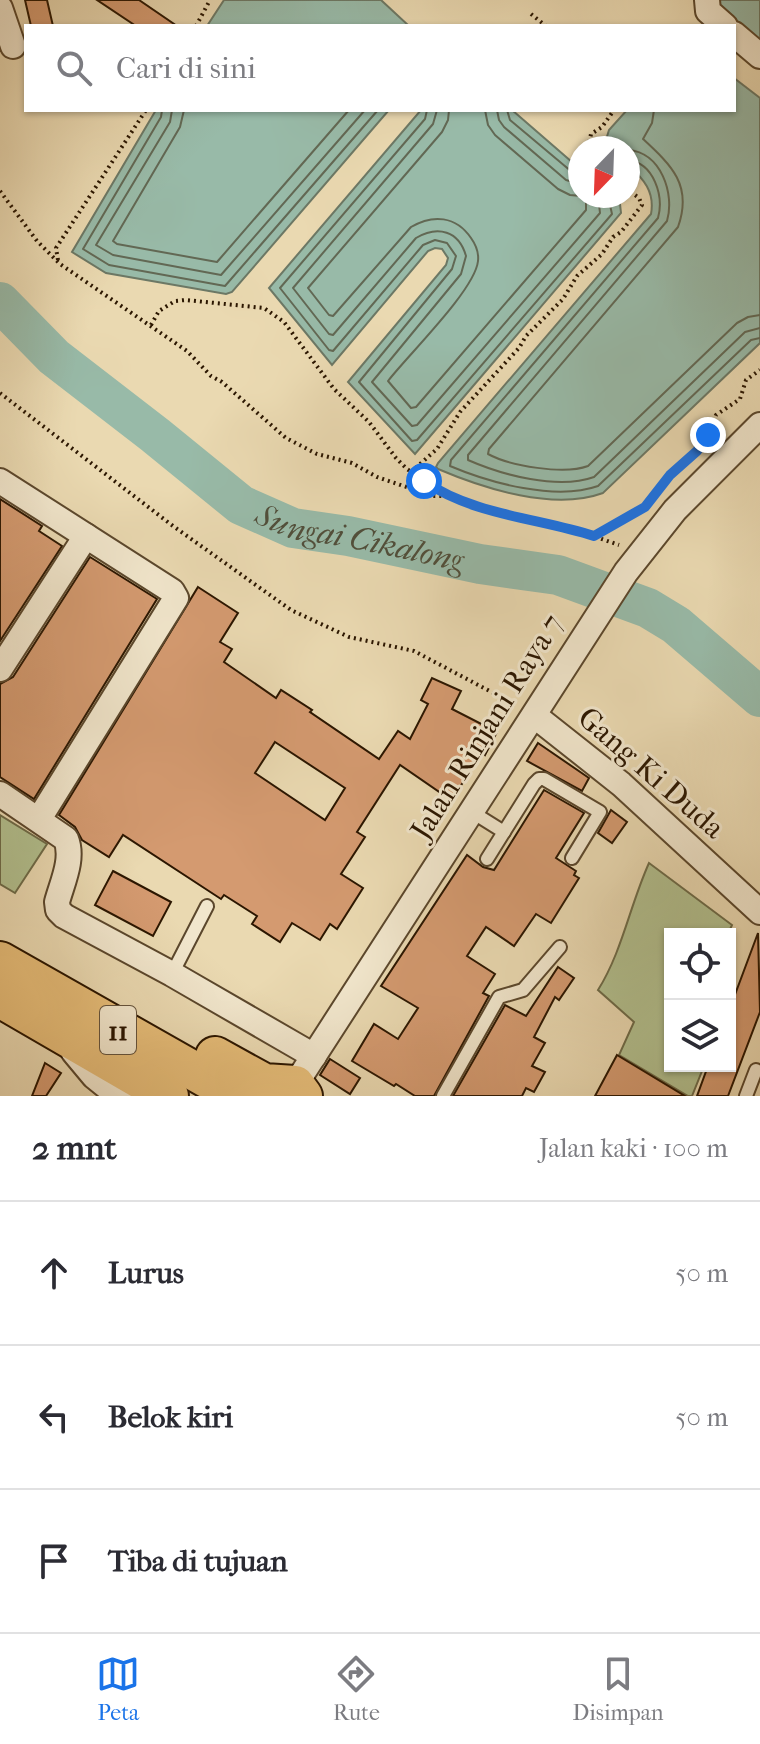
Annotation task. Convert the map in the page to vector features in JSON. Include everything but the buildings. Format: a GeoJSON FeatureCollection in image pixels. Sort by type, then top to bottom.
{"type":"FeatureCollection","features":[{"type":"Feature","properties":{"kind":"highway","name":"11"},"geometry":{"type":"LineString","coordinates":[[0,961],[238,1096]]}},
{"type":"Feature","properties":{"kind":"highway","name":"11"},"geometry":{"type":"LineString","coordinates":[[0,998],[169,1096]]}},
{"type":"Feature","properties":{"kind":"highway"},"geometry":{"type":"LineString","coordinates":[[119,1030],[158,1027],[264,1083],[304,1076]]}},
{"type":"Feature","properties":{"kind":"street"},"geometry":{"type":"LineString","coordinates":[[707,0],[708,11],[723,24]]}},
{"type":"Feature","properties":{"kind":"street"},"geometry":{"type":"LineString","coordinates":[[0,8],[13,46]]}},
{"type":"Feature","properties":{"kind":"street"},"geometry":{"type":"LineString","coordinates":[[736,36],[760,56]]}},
{"type":"Feature","properties":{"kind":"street","name":"Jalan Rinjani Raya 7"},"geometry":{"type":"LineString","coordinates":[[304,1076],[626,572],[675,510],[760,425]]}},
{"type":"Feature","properties":{"kind":"street"},"geometry":{"type":"LineString","coordinates":[[0,481],[172,591],[176,598],[39,819]]}},
{"type":"Feature","properties":{"kind":"street"},"geometry":{"type":"LineString","coordinates":[[0,669],[86,536]]}},
{"type":"Feature","properties":{"kind":"street","name":"Gang Ki Duda"},"geometry":{"type":"LineString","coordinates":[[535,716],[621,784],[760,912]]}},
{"type":"Feature","properties":{"kind":"street"},"geometry":{"type":"LineString","coordinates":[[0,794],[66,839],[70,848],[57,902],[58,910],[64,916],[172,974],[304,1076]]}},
{"type":"Feature","properties":{"kind":"street"},"geometry":{"type":"LineString","coordinates":[[62,1034],[96,1074],[123,1096]]}},
{"type":"Feature","properties":{"kind":"lane"},"geometry":{"type":"LineString","coordinates":[[487,859],[539,779],[600,812],[572,858]]}},
{"type":"Feature","properties":{"kind":"lane"},"geometry":{"type":"LineString","coordinates":[[472,812],[504,832]]}},
{"type":"Feature","properties":{"kind":"lane"},"geometry":{"type":"LineString","coordinates":[[172,974],[207,906]]}},
{"type":"Feature","properties":{"kind":"lane"},"geometry":{"type":"LineString","coordinates":[[443,1096],[499,997],[523,990],[560,947]]}},
{"type":"Feature","properties":{"kind":"lane"},"geometry":{"type":"LineString","coordinates":[[746,1096],[756,1070]]}},
{"type":"Feature","properties":{"kind":"path"},"geometry":{"type":"LineString","coordinates":[[197,24],[210,0]]}},
{"type":"Feature","properties":{"kind":"path"},"geometry":{"type":"LineString","coordinates":[[531,14],[544,24]]}},
{"type":"Feature","properties":{"kind":"path"},"geometry":{"type":"LineString","coordinates":[[60,264],[56,248],[145,112]]}},
{"type":"Feature","properties":{"kind":"path"},"geometry":{"type":"LineString","coordinates":[[591,136],[613,112]]}},
{"type":"Feature","properties":{"kind":"path"},"geometry":{"type":"LineString","coordinates":[[0,191],[37,241],[60,264],[198,359],[211,376],[286,438],[317,454],[352,463],[377,477],[433,496],[449,496]]}},
{"type":"Feature","properties":{"kind":"path"},"geometry":{"type":"LineString","coordinates":[[411,472],[437,449],[460,412],[519,348],[526,336],[563,299],[577,276],[602,254],[640,208]]}},
{"type":"Feature","properties":{"kind":"path"},"geometry":{"type":"LineString","coordinates":[[151,325],[167,305],[186,300],[264,308],[275,313],[334,389],[369,422],[396,458],[411,472],[449,496],[500,513],[605,539]]}},
{"type":"Feature","properties":{"kind":"path"},"geometry":{"type":"LineString","coordinates":[[594,536],[645,507],[670,475],[697,451],[716,415],[740,399],[746,380],[760,370]]}},
{"type":"Feature","properties":{"kind":"path"},"geometry":{"type":"LineString","coordinates":[[0,393],[135,497],[291,610],[349,637],[414,651],[500,694],[535,716]]}},
{"type":"Feature","properties":{"kind":"shaded area"},"geometry":{"type":"Polygon","coordinates":[[[0,815],[47,844],[15,893],[0,884],[0,815]]]}},
{"type":"Feature","properties":{"kind":"shaded area"},"geometry":{"type":"Polygon","coordinates":[[[649,863],[732,925],[731,928],[664,928],[664,1072],[702,1072],[692,1096],[619,1055],[634,1022],[598,990],[613,960],[649,863]]]}},
{"type":"Feature","properties":{"kind":"water"},"geometry":{"type":"Polygon","coordinates":[[[224,0],[381,0],[407,24],[208,24],[224,0]]]}},
{"type":"Feature","properties":{"kind":"water"},"geometry":{"type":"Polygon","coordinates":[[[715,0],[760,0],[760,47],[724,17],[728,12],[721,6],[717,10],[715,0]]]}},
{"type":"Feature","properties":{"kind":"water"},"geometry":{"type":"Polygon","coordinates":[[[736,80],[760,98],[760,343],[603,493],[584,498],[542,499],[477,484],[438,469],[438,463],[651,214],[650,193],[640,178],[640,136],[607,136],[625,112],[736,112],[736,80]]]}},
{"type":"Feature","properties":{"kind":"water"},"geometry":{"type":"Polygon","coordinates":[[[155,112],[387,112],[232,292],[226,294],[106,273],[72,252],[155,112]]]}},
{"type":"Feature","properties":{"kind":"water"},"geometry":{"type":"Polygon","coordinates":[[[419,112],[514,112],[568,159],[568,208],[620,208],[621,213],[415,454],[348,382],[446,265],[448,258],[442,249],[428,251],[332,365],[269,288],[419,112]]]}},
{"type":"Feature","properties":{"kind":"waterway","name":"Sungai Cikalong"},"geometry":{"type":"LineString","coordinates":[[0,302],[54,357],[241,505],[293,528],[348,536],[480,564],[558,575],[648,608],[676,625],[760,697]]}},
{"type":"Feature","properties":{"kind":"route"},"geometry":{"type":"LineString","coordinates":[[424,481],[449,496],[500,513],[594,536],[645,507],[660,486],[697,451],[708,435]]}}]}
